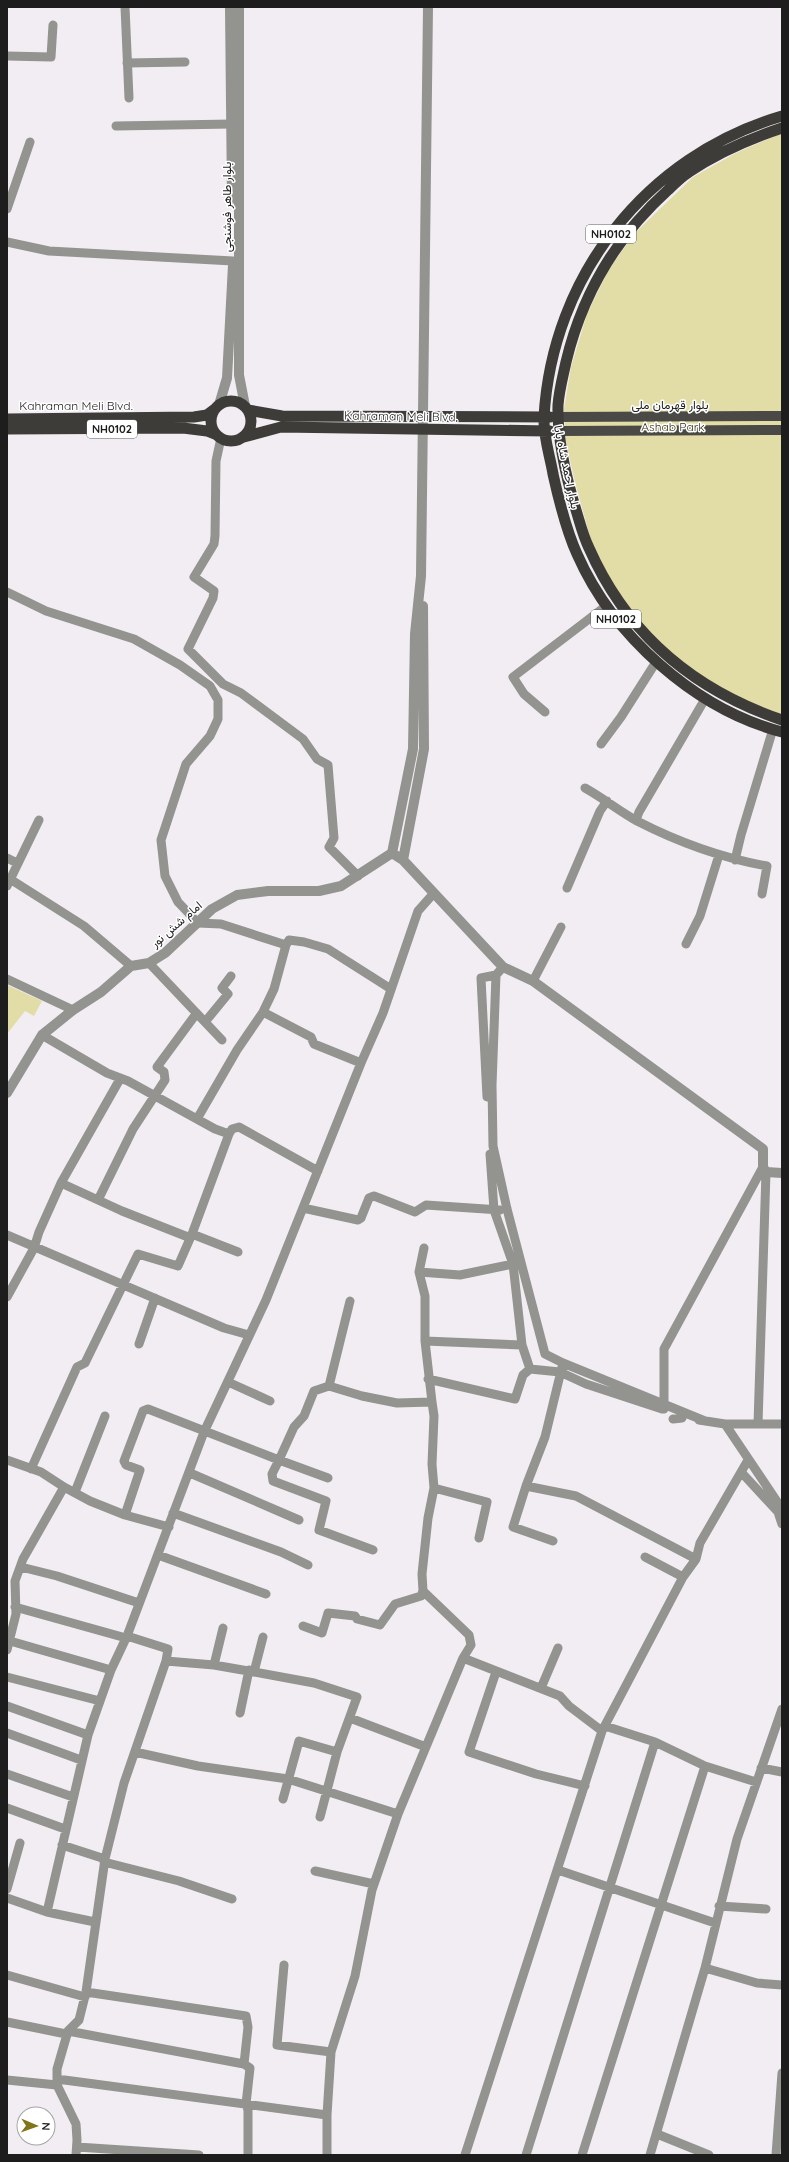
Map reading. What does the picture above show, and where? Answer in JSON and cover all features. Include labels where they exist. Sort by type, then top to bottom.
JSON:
[{"type":"highway","name":"بلوار احمد شاه بابا","points":[[778,730],[706,699],[656,662],[629,636],[606,606],[576,554],[557,493],[544,430],[544,417],[550,368],[563,320],[582,280],[600,248],[623,218],[646,193],[678,167],[714,145],[782,116]]},
{"type":"highway","name":"بلوار احمد شاه بابا","points":[[782,128],[733,147],[687,173],[654,202],[626,234],[602,269],[582,313],[570,348],[561,384],[558,431],[570,491],[588,548],[612,591],[639,628],[665,655],[688,673],[737,703],[782,720]]},
{"type":"highway","name":"NH0102","points":[[217,407],[229,401],[235,401],[246,408]]},
{"type":"highway","name":"Kahraman Meli Blvd.","points":[[7,419],[194,417],[207,415],[217,407]]},
{"type":"highway","points":[[217,407],[212,422],[219,436]]},
{"type":"highway","name":"Kahraman Meli Blvd.","points":[[246,408],[282,416],[559,417]]},
{"type":"highway","points":[[244,436],[250,427],[250,415],[246,408]]},
{"type":"highway","name":"Kahraman Meli Blvd.","points":[[244,436],[266,429],[281,427],[558,431]]},
{"type":"highway","name":"Kahraman Meli Blvd.","points":[[7,429],[183,428],[207,431],[219,436]]},
{"type":"highway","name":"NH0102","points":[[219,436],[232,441],[244,436]]},
{"type":"main road","name":"بلوار قهرمان ملی","points":[[559,417],[782,416]]},
{"type":"main road","points":[[558,431],[782,430]]},
{"type":"street","points":[[125,7],[129,98]]},
{"type":"street","name":"بلوار طاهر فوشنجی","points":[[217,407],[227,378],[233,261],[230,7]]},
{"type":"street","name":"بلوار طاهر فوشنجی","points":[[239,7],[240,375],[246,408]]},
{"type":"street","points":[[403,860],[424,749],[424,632],[421,576],[428,7]]},
{"type":"street","points":[[7,56],[51,57],[53,25]]},
{"type":"street","points":[[127,63],[185,62]]},
{"type":"street","points":[[116,126],[232,124]]},
{"type":"street","points":[[7,209],[30,142]]},
{"type":"street","points":[[7,242],[49,251],[233,261]]},
{"type":"street","points":[[180,665],[213,598],[214,591],[194,577],[214,544],[216,536],[216,461],[219,436]]},
{"type":"street","points":[[421,576],[415,634],[413,749],[392,853],[403,860],[503,966],[533,981],[764,1149],[758,1424]]},
{"type":"street","points":[[7,592],[46,611],[134,639],[180,665],[210,686],[218,700],[218,719],[210,736],[186,764],[161,840],[165,876],[178,902],[198,923],[221,924],[286,945]]},
{"type":"street","points":[[545,712],[524,694],[513,677],[606,606]]},
{"type":"street","points":[[188,649],[223,684],[242,693],[303,739],[317,759],[328,765],[334,838],[329,847],[358,876]]},
{"type":"street","points":[[601,744],[621,717],[656,662]]},
{"type":"street","points":[[636,820],[639,812],[706,699]]},
{"type":"street","points":[[735,860],[741,835],[778,730]]},
{"type":"street","points":[[585,788],[608,801],[636,820],[719,855],[735,860],[767,866],[762,894]]},
{"type":"street","points":[[567,888],[600,811],[608,801]]},
{"type":"street","points":[[39,820],[17,862],[9,883],[84,926],[131,966]]},
{"type":"street","name":"امام شش نور","points":[[7,1093],[42,1035],[73,1010],[101,992],[131,966],[149,962],[165,953],[212,909],[237,895],[268,891],[318,891],[341,886],[392,853]]},
{"type":"street","points":[[686,944],[700,916],[719,855]]},
{"type":"street","points":[[7,858],[17,862]]},
{"type":"street","points":[[47,1912],[81,1760],[88,1735],[111,1670],[127,1637],[173,1513],[190,1474],[204,1432],[266,1300],[392,989],[418,911],[434,893]]},
{"type":"street","points":[[533,981],[561,927]]},
{"type":"street","points":[[197,1119],[237,1050],[264,1012],[274,989],[286,945],[289,940],[304,942],[328,949],[392,989]]},
{"type":"street","points":[[149,962],[196,1014],[222,1040]]},
{"type":"street","points":[[503,966],[496,975],[492,1085],[493,1146],[507,1209],[545,1354],[562,1368],[586,1384],[705,1421]]},
{"type":"street","points":[[496,975],[481,978],[494,1210],[513,1264],[522,1345],[530,1369]]},
{"type":"street","points":[[205,1022],[228,994],[222,988],[231,976]]},
{"type":"street","points":[[7,980],[73,1010]]},
{"type":"street","points":[[264,1012],[311,1037],[314,1044],[361,1063]]},
{"type":"street","points":[[98,1200],[133,1129],[164,1080],[164,1072],[157,1067],[196,1014]]},
{"type":"street","points":[[42,1035],[106,1073],[128,1081],[197,1119],[229,1134]]},
{"type":"street","points":[[7,1297],[34,1248],[39,1232],[61,1183],[120,1079]]},
{"type":"street","points":[[31,1469],[77,1366],[85,1363],[124,1286],[138,1254],[178,1266],[192,1234],[232,1129],[239,1127],[318,1171]]},
{"type":"street","points":[[764,1170],[782,1173]]},
{"type":"street","points":[[664,1407],[664,1349],[764,1170]]},
{"type":"street","points":[[61,1183],[188,1237],[192,1234],[238,1252]]},
{"type":"street","points":[[303,1208],[358,1220],[361,1218],[369,1198],[374,1196],[415,1212],[426,1205],[494,1210],[507,1209]]},
{"type":"street","points":[[7,1235],[34,1248],[224,1328],[249,1336]]},
{"type":"street","points":[[303,1626],[322,1633],[328,1613],[355,1616],[356,1620],[380,1625],[395,1604],[421,1596],[423,1591],[422,1574],[428,1518],[434,1488],[432,1464],[434,1416],[428,1379],[425,1341],[426,1296],[419,1272],[424,1248]]},
{"type":"street","points":[[419,1272],[460,1275],[513,1264]]},
{"type":"street","points":[[139,1344],[155,1298]]},
{"type":"street","points":[[329,1386],[350,1301]]},
{"type":"street","points":[[425,1341],[522,1345]]},
{"type":"street","points":[[428,1379],[515,1399],[523,1375],[530,1369],[562,1368]]},
{"type":"street","points":[[553,1541],[513,1527],[526,1486],[545,1437],[562,1368]]},
{"type":"street","points":[[228,1382],[270,1401]]},
{"type":"street","points":[[373,1550],[319,1530],[326,1501],[273,1481],[272,1474],[294,1427],[304,1416],[314,1390],[329,1386],[362,1396],[397,1403],[432,1402]]},
{"type":"street","points":[[664,1407],[682,1418]]},
{"type":"street","points":[[125,1515],[140,1470],[126,1465],[124,1461],[143,1411],[148,1409],[204,1432],[328,1478]]},
{"type":"street","points":[[75,1492],[105,1416]]},
{"type":"street","points":[[672,1419],[682,1418],[725,1424],[782,1424]]},
{"type":"street","points":[[725,1424],[782,1509]]},
{"type":"street","points":[[7,1460],[41,1472],[90,1501],[125,1515],[169,1527]]},
{"type":"street","points":[[465,2155],[603,1729],[683,1577],[696,1559],[700,1543],[742,1473],[748,1460]]},
{"type":"street","points":[[742,1473],[778,1512],[782,1524]]},
{"type":"street","points":[[190,1474],[299,1520]]},
{"type":"street","points":[[7,1650],[10,1641],[9,1630],[16,1614],[11,1579],[21,1567],[23,1559],[64,1486]]},
{"type":"street","points":[[526,1486],[576,1496],[696,1559]]},
{"type":"street","points":[[434,1488],[487,1502],[479,1538]]},
{"type":"street","points":[[173,1513],[281,1552],[308,1565]]},
{"type":"street","points":[[158,1555],[266,1594]]},
{"type":"street","points":[[645,1557],[683,1577]]},
{"type":"street","points":[[21,1567],[57,1576],[139,1603]]},
{"type":"street","points":[[326,2155],[326,2115],[331,2052],[355,1976],[374,1884],[398,1814],[463,1658],[471,1645],[469,1635],[423,1591]]},
{"type":"street","points":[[7,2022],[66,2034],[79,2020],[85,1994],[104,1861],[124,1783],[166,1661],[168,1649],[15,1607]]},
{"type":"street","points":[[214,1665],[223,1628]]},
{"type":"street","points":[[240,1713],[251,1671],[263,1637]]},
{"type":"street","points":[[10,1641],[111,1670]]},
{"type":"street","points":[[541,1688],[558,1648]]},
{"type":"street","points":[[463,1658],[560,1696],[569,1706],[603,1729],[655,1742],[705,1766],[756,1782]]},
{"type":"street","points":[[166,1661],[214,1665],[251,1671],[314,1683],[357,1697],[337,1752],[320,1817]]},
{"type":"street","points":[[496,1672],[469,1752],[536,1774],[585,1786]]},
{"type":"street","points":[[7,1677],[100,1700]]},
{"type":"street","points":[[7,1706],[88,1735]]},
{"type":"street","points":[[650,2155],[705,1968],[719,1906],[737,1839],[782,1709]]},
{"type":"street","points":[[350,1718],[426,1747]]},
{"type":"street","points":[[7,1732],[81,1760]]},
{"type":"street","points":[[283,1799],[299,1741],[337,1752]]},
{"type":"street","points":[[526,2155],[611,1887],[655,1742]]},
{"type":"street","points":[[135,1752],[198,1766],[288,1779],[398,1814]]},
{"type":"street","points":[[582,2155],[705,1766]]},
{"type":"street","points":[[761,1768],[782,1772]]},
{"type":"street","points":[[7,1774],[73,1797]]},
{"type":"street","points":[[7,1808],[65,1829]]},
{"type":"street","points":[[7,1889],[20,1843]]},
{"type":"street","points":[[62,1845],[104,1861],[179,1881],[232,1899]]},
{"type":"street","points":[[558,1870],[715,1923]]},
{"type":"street","points":[[315,1871],[374,1884]]},
{"type":"street","points":[[7,1898],[47,1912],[95,1922]]},
{"type":"street","points":[[719,1906],[766,1909]]},
{"type":"street","points":[[284,1965],[277,2045],[331,2052]]},
{"type":"street","points":[[705,1968],[757,1984],[782,1985]]},
{"type":"street","points":[[7,1974],[85,1994],[246,2016],[248,2027],[244,2064]]},
{"type":"street","points":[[68,2031],[244,2064],[250,2068],[246,2104],[248,2110],[248,2155]]},
{"type":"street","points":[[68,2031],[57,2069],[57,2082],[76,2124],[76,2151],[199,2155]]},
{"type":"street","points":[[776,2155],[782,2074]]},
{"type":"street","points":[[7,2080],[57,2082],[326,2115]]},
{"type":"street","points":[[657,2134],[709,2155]]},
{"type":"green space","name":"Ashab Park","points":[[782,133],[782,718],[715,687],[659,645],[613,588],[593,548],[566,442],[564,409],[571,367],[587,314],[608,271],[634,234],[693,177],[736,153]]},
{"type":"green space","points":[[7,985],[42,1001],[34,1016],[25,1011],[7,1034]]}]
